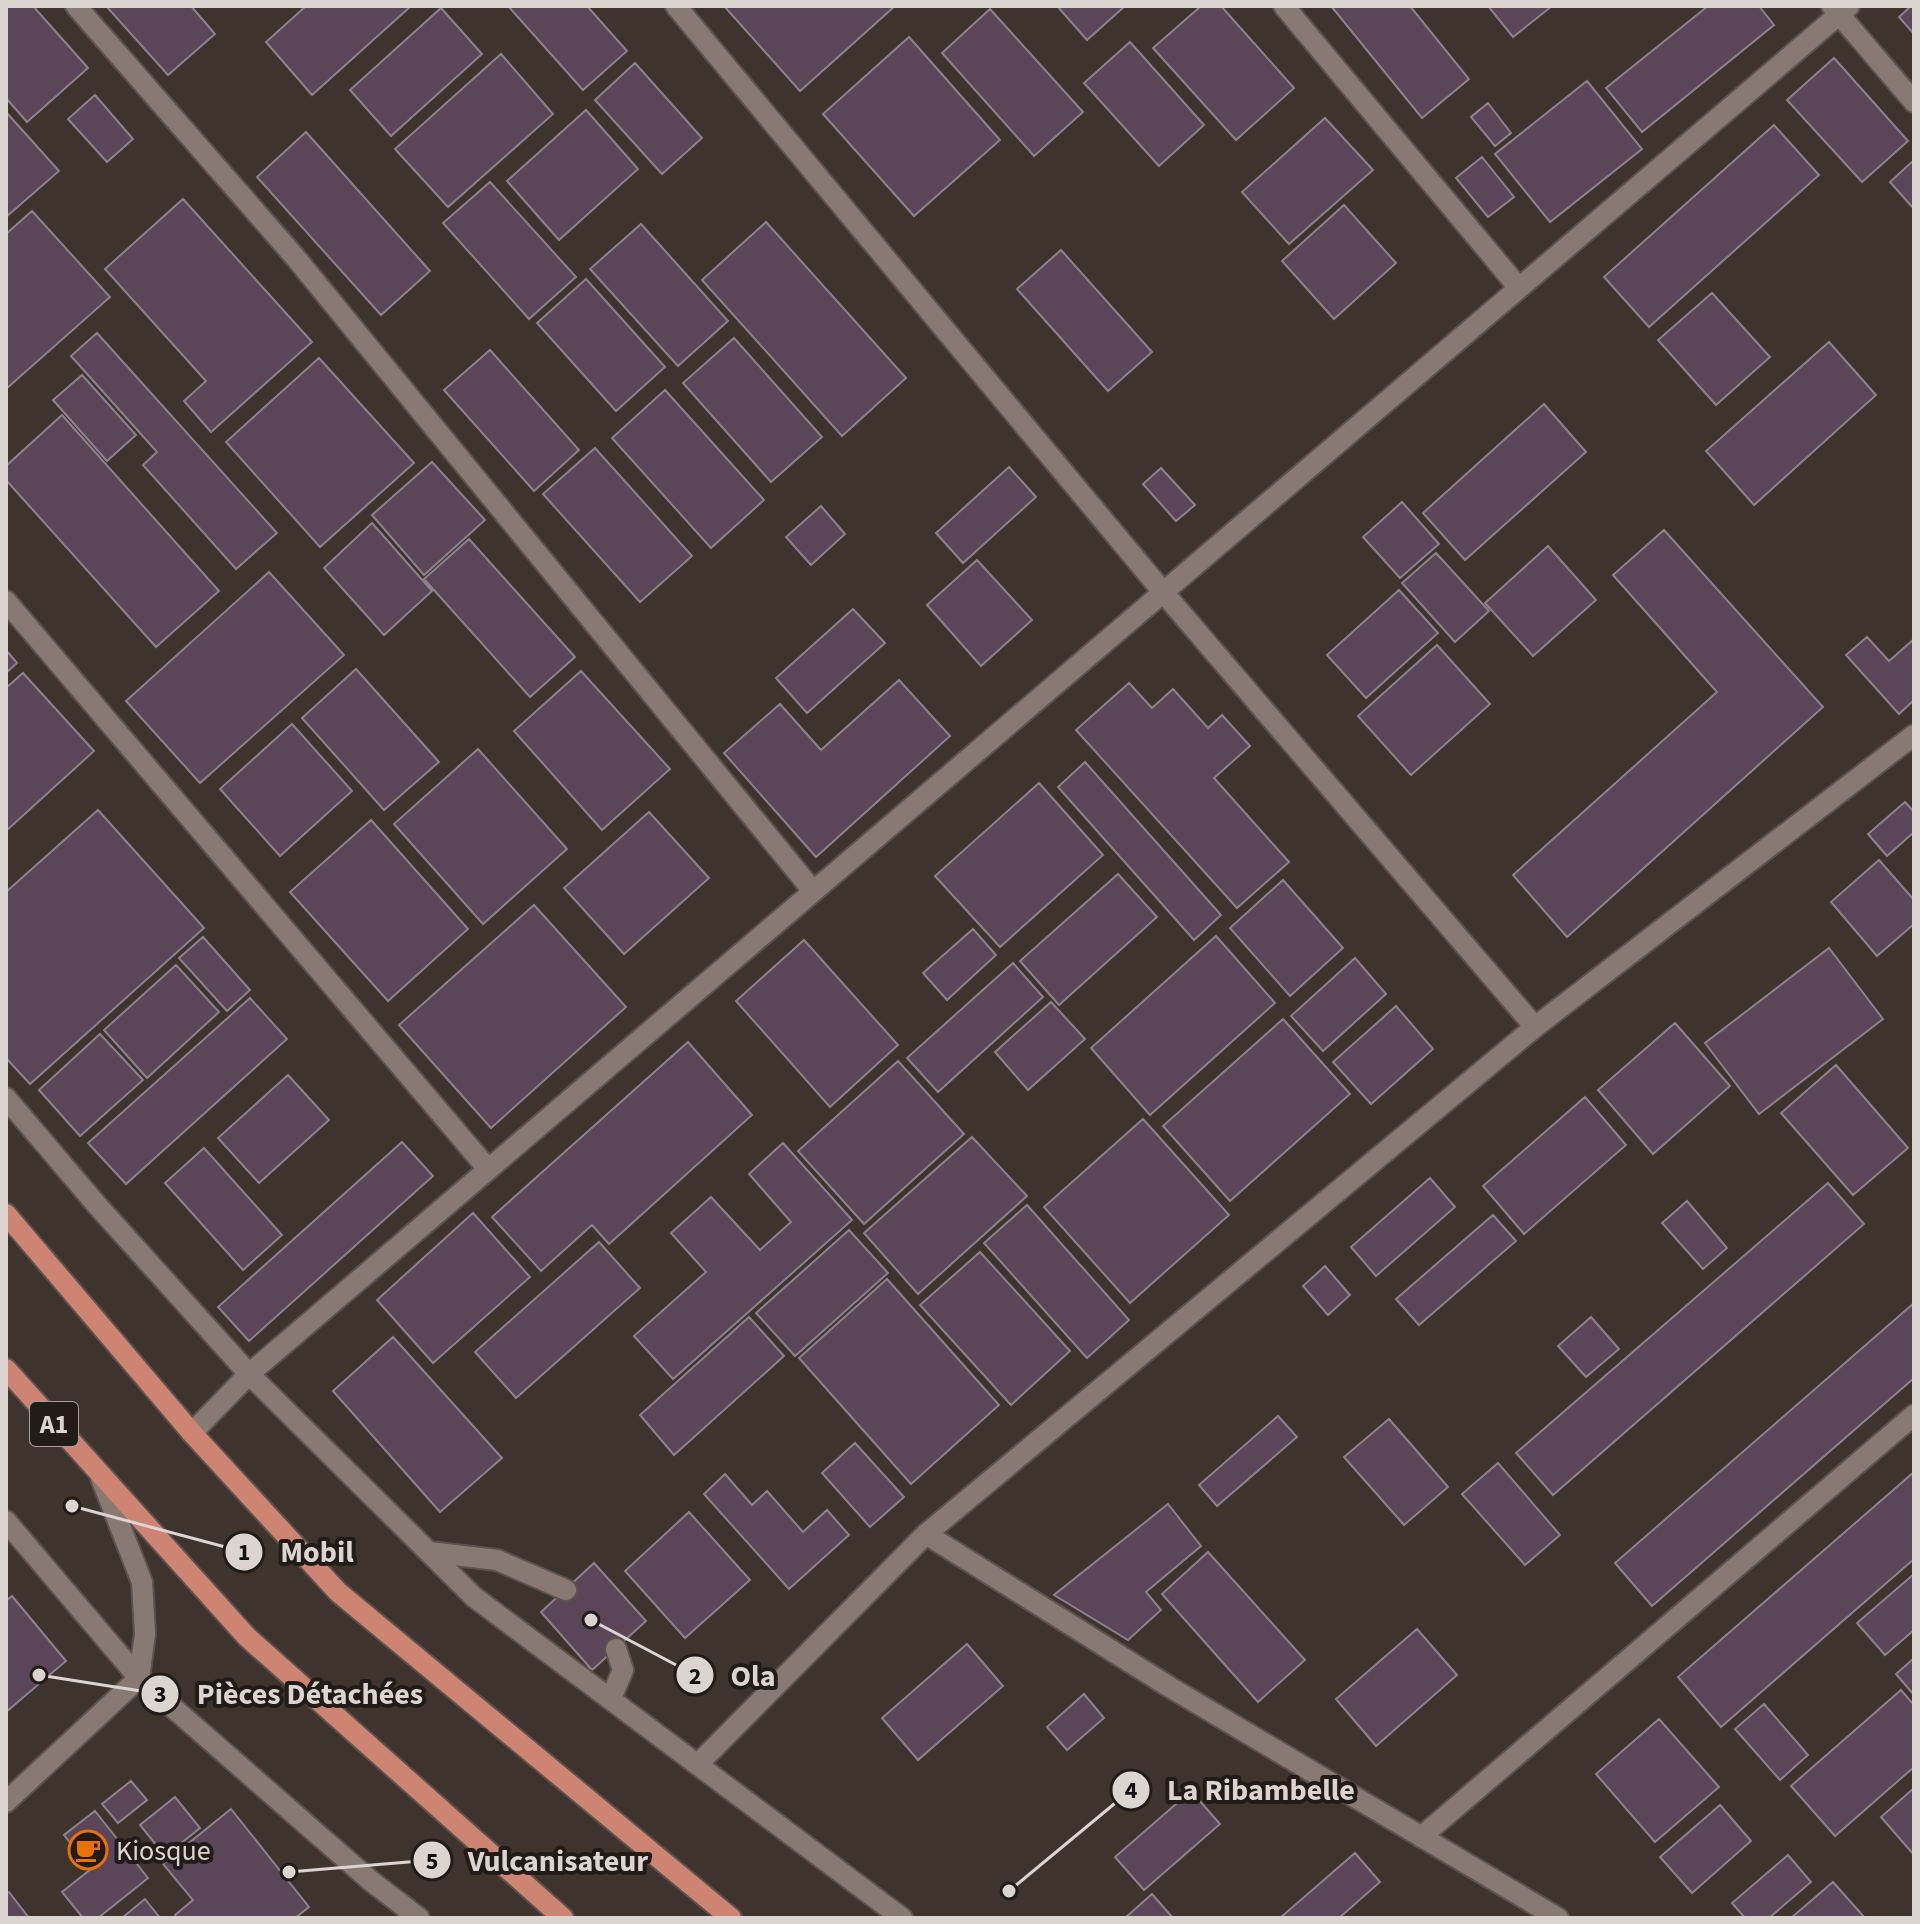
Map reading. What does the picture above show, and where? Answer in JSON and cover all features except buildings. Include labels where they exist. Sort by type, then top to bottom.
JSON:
[{"type":"main road","points":[[6,1214],[192,1433],[338,1592],[731,1918]]},
{"type":"main road","name":"A1","points":[[6,1369],[247,1637],[563,1918]]},
{"type":"street","points":[[76,6],[295,257],[813,891]]},
{"type":"street","points":[[676,6],[1163,592],[1535,1027]]},
{"type":"street","points":[[1284,6],[1519,288]]},
{"type":"street","points":[[192,1433],[249,1374],[1519,288],[1840,9],[1914,102]]},
{"type":"street","points":[[6,601],[488,1169]]},
{"type":"street","points":[[698,1764],[926,1534],[1535,1027],[1914,735]]},
{"type":"street","points":[[6,1098],[96,1204],[249,1374],[474,1597],[902,1918]]},
{"type":"street","points":[[1421,1837],[1914,1415]]},
{"type":"street","points":[[6,1802],[139,1678],[145,1634],[142,1582],[101,1478]]},
{"type":"street","points":[[6,1521],[139,1678],[371,1881],[419,1918]]},
{"type":"street","points":[[926,1534],[1168,1686],[1558,1918]]},
{"type":"street","points":[[429,1552],[497,1560],[566,1590]]},
{"type":"street","points":[[611,1698],[623,1670],[616,1649]]},
{"type":"place","name":"Mobil","points":[[72,1506]]},
{"type":"place","name":"Ola","points":[[591,1620]]},
{"type":"place","name":"Pièces Détachées","points":[[39,1675]]},
{"type":"place","name":"Kiosque","points":[[88,1850]]},
{"type":"place","name":"Vulcanisateur","points":[[289,1872]]},
{"type":"place","name":"La Ribambelle","points":[[1009,1891]]}]
